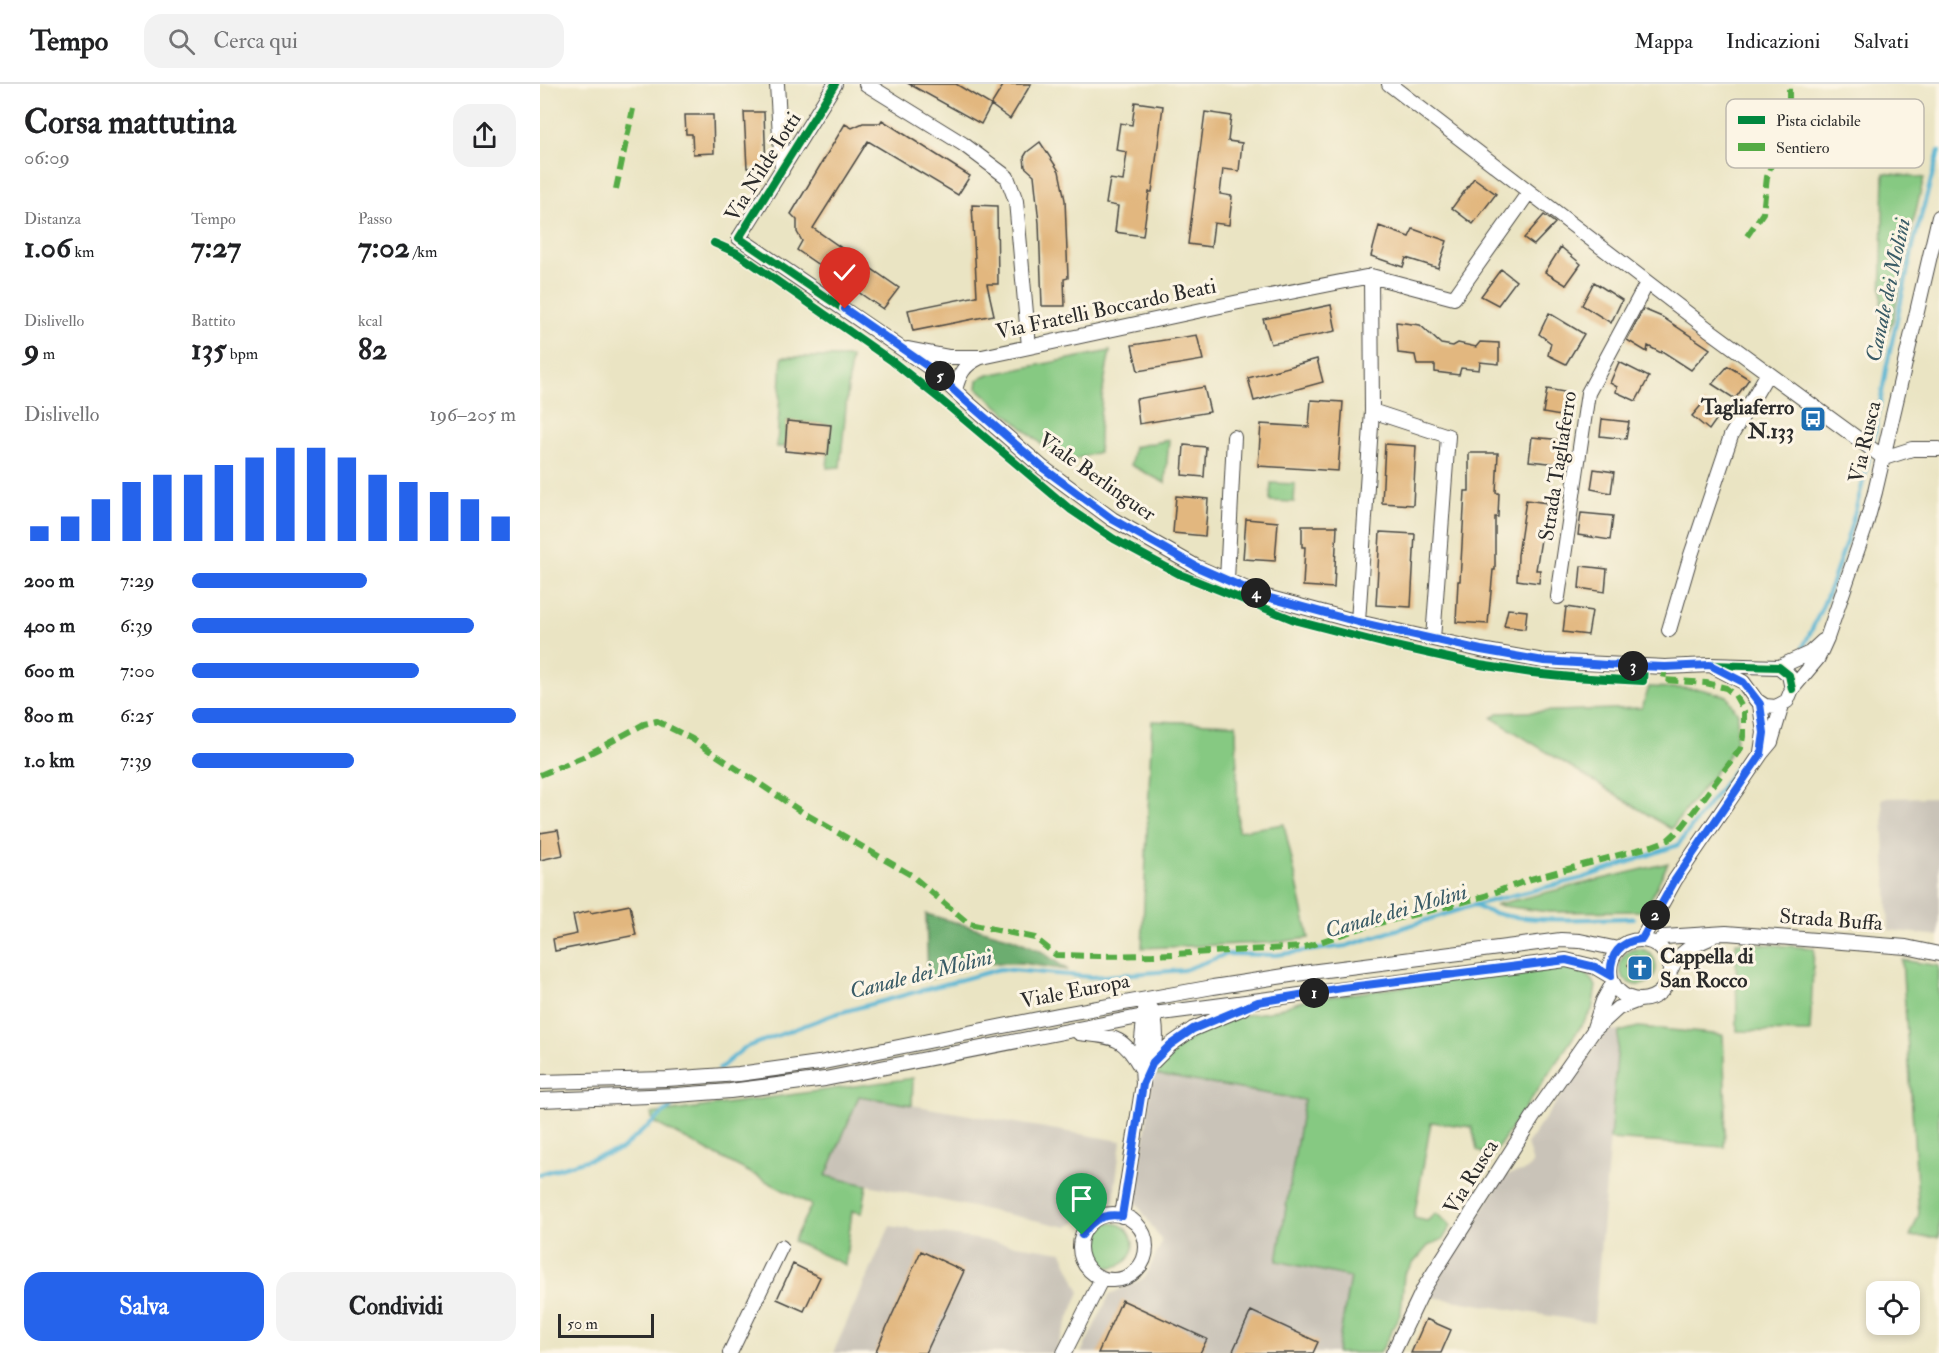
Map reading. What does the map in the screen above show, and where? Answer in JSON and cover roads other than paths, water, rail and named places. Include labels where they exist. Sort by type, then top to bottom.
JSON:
[{"type":"street","points":[[777,84],[782,171]]},
{"type":"street","name":"Via Nilde Iotti","points":[[835,84],[740,238],[897,345]]},
{"type":"street","points":[[866,84],[963,144],[1007,177],[1016,201],[1029,347]]},
{"type":"street","points":[[1389,84],[1647,283],[1884,458],[1912,449],[1939,449]]},
{"type":"street","points":[[1358,622],[1372,411],[1371,276],[1454,298],[1529,192]]},
{"type":"street","name":"Via Rusca","points":[[1792,688],[1818,658],[1865,528],[1884,458],[1939,217]]},
{"type":"street","name":"Via Fratelli Boccardo Beati","points":[[936,373],[953,374],[964,369],[968,363],[982,357],[1371,276]]},
{"type":"street","name":"Strada Tagliaferro","points":[[1558,597],[1588,393],[1647,283]]},
{"type":"street","points":[[897,345],[936,373],[940,363],[949,357]]},
{"type":"street","name":"Via Fratelli Boccardo Beati","points":[[897,345],[949,357],[982,357]]},
{"type":"street","points":[[956,390],[959,375],[964,369]]},
{"type":"street","name":"Viale Berlinguer","points":[[936,373],[1043,468],[1112,519],[1197,567],[1263,596],[1358,622],[1481,650],[1544,661],[1665,667],[1710,665],[1775,667]]},
{"type":"street","points":[[1668,630],[1731,436],[1768,373]]},
{"type":"street","points":[[1372,411],[1448,436],[1432,639]]},
{"type":"street","points":[[1227,580],[1234,437]]},
{"type":"street","points":[[1761,754],[1764,733],[1752,682],[1754,677],[1764,668],[1775,667],[1810,653],[1827,638]]},
{"type":"street","points":[[1710,665],[1743,682],[1756,698],[1770,707],[1782,705]]},
{"type":"street","points":[[1642,939],[1675,880],[1771,742],[1782,705],[1792,688],[1789,675],[1775,667]]},
{"type":"street","name":"Strada Buffa","points":[[1671,969],[1676,958],[1694,945],[1719,934]]},
{"type":"street","name":"Strada Buffa","points":[[1657,944],[1665,937],[1719,934],[1906,947],[1939,954]]},
{"type":"street","points":[[1642,939],[1657,944],[1669,959],[1671,969],[1665,987],[1649,999],[1639,1000],[1624,995],[1612,980],[1610,966],[1612,957],[1618,949],[1633,940],[1642,939]]},
{"type":"street","name":"Viale Europa","points":[[540,1082],[668,1079],[739,1074],[808,1065],[1147,999],[1310,972],[1561,940],[1581,941],[1618,949]]},
{"type":"street","name":"Viale Europa","points":[[540,1100],[688,1094],[825,1079],[1149,1015],[1566,960],[1595,967],[1612,980]]},
{"type":"street","name":"Via Rusca","points":[[1594,1030],[1612,980]]},
{"type":"street","points":[[1122,1216],[1147,1065],[1149,1015],[1147,999]]},
{"type":"street","name":"Via Rusca","points":[[1393,1353],[1424,1288],[1533,1117],[1594,1030],[1617,1008],[1639,1000]]},
{"type":"street","points":[[1147,1065],[1193,1029],[1258,1002]]},
{"type":"street","points":[[1065,1032],[1113,1037],[1128,1047],[1147,1065]]},
{"type":"street","points":[[1113,1214],[1122,1216],[1131,1220],[1143,1235],[1146,1245],[1145,1254],[1141,1264],[1133,1273],[1113,1280],[1102,1278],[1092,1273],[1080,1255],[1082,1235],[1087,1226],[1103,1216],[1113,1214]]},
{"type":"street","points":[[730,1353],[781,1247]]},
{"type":"street","points":[[1065,1353],[1102,1278]]},
{"type":"waterway","name":"Canale dei Molini","points":[[1874,438],[1886,369],[1914,242],[1939,151]]},
{"type":"waterway","name":"Canale dei Molini","points":[[1803,647],[1834,578],[1869,458]]},
{"type":"waterway","name":"Canale dei Molini","points":[[719,1069],[744,1048],[835,1014],[1000,969],[1092,977],[1184,970],[1227,954],[1275,955],[1346,946],[1474,905],[1583,878],[1678,845],[1750,749],[1755,739]]},
{"type":"waterway","points":[[1475,906],[1491,912],[1531,919],[1634,918]]},
{"type":"waterway","name":"Canale dei Molini","points":[[540,1174],[620,1150],[678,1101]]},
{"type":"place","name":"Tagliaferro N.133","points":[[1813,419]]},
{"type":"place","name":"Cappella di San Rocco","points":[[1640,968]]}]
